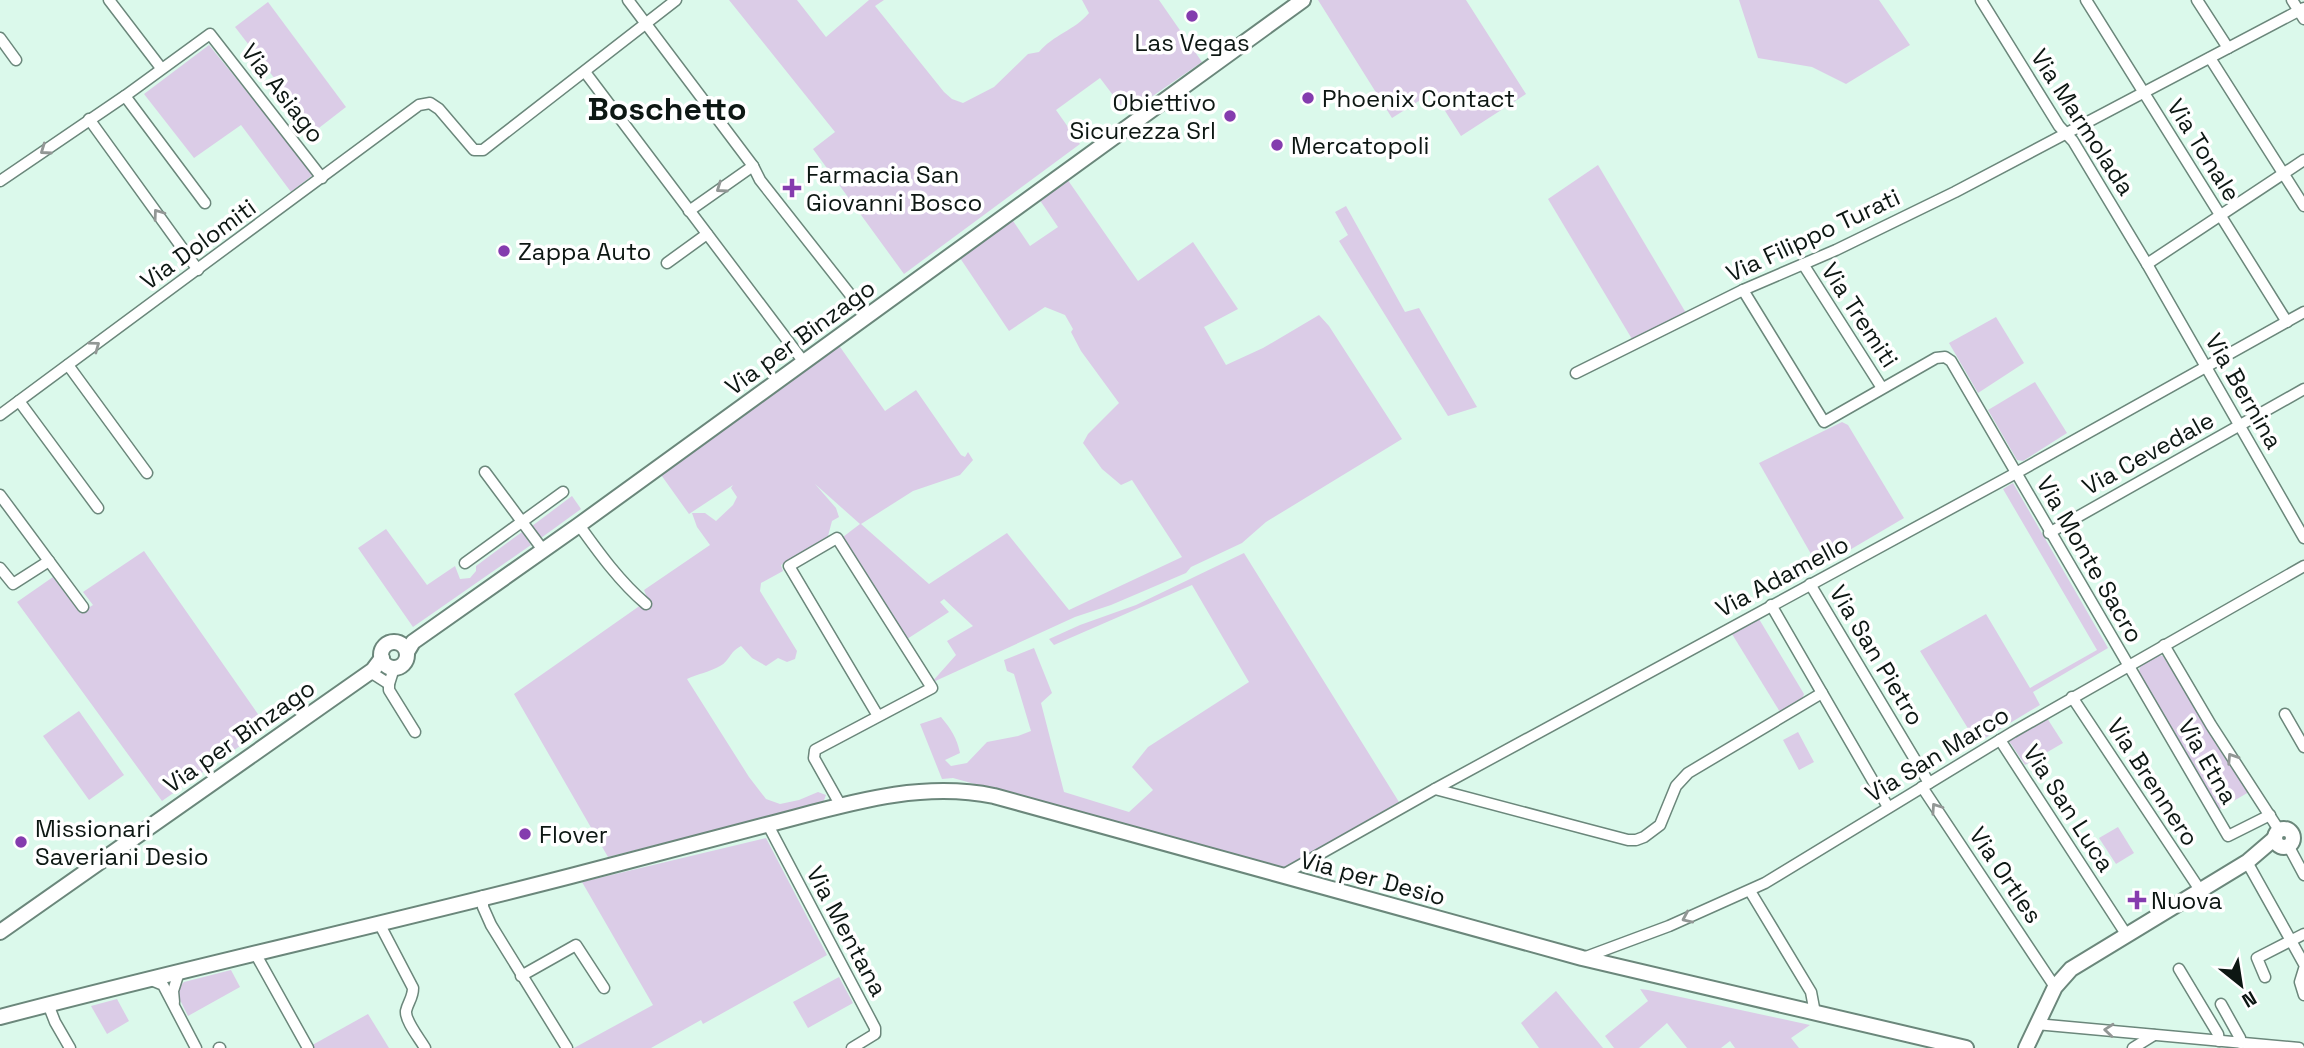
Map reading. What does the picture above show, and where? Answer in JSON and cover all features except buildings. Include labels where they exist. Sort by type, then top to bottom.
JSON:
[{"type":"street","points":[[0,181],[125,96],[161,68],[109,0]]},
{"type":"street","points":[[628,0],[753,166],[760,180],[866,316]]},
{"type":"street","points":[[676,0],[585,72],[803,362]]},
{"type":"street","name":"Via per Binzago","points":[[389,684],[381,667],[382,651],[386,645],[392,642],[406,645],[579,525],[1303,0]]},
{"type":"street","name":"Via Tonale","points":[[2085,0],[2287,322]]},
{"type":"street","points":[[2197,0],[2228,48]]},
{"type":"street","points":[[2292,0],[2302,13]]},
{"type":"street","name":"Via Marmolada","points":[[1985,1],[2147,264]]},
{"type":"street","name":"Via Filippo Turati","points":[[1576,373],[1743,290],[1955,192],[2228,48],[2302,13]]},
{"type":"street","name":"Via Asiago","points":[[161,68],[210,34],[322,178]]},
{"type":"street","points":[[0,38],[16,60]]},
{"type":"street","points":[[2210,58],[2304,206]]},
{"type":"street","name":"Via Dolomiti","points":[[0,415],[419,105],[430,103],[439,109],[474,150],[483,150],[585,72]]},
{"type":"street","points":[[125,96],[205,203]]},
{"type":"street","points":[[89,119],[198,270]]},
{"type":"street","points":[[2147,264],[2304,160]]},
{"type":"street","points":[[689,211],[753,166]]},
{"type":"street","points":[[667,263],[707,234]]},
{"type":"street","name":"Via Tremiti","points":[[1803,264],[1882,388]]},
{"type":"street","name":"Via Bernina","points":[[2147,264],[2304,538]]},
{"type":"street","points":[[1743,290],[1824,422],[1882,388]]},
{"type":"street","name":"Via Adamello","points":[[1281,876],[2304,312]]},
{"type":"street","name":"Via Monte Sacro","points":[[1882,388],[1936,358],[1945,357],[1951,361],[2128,665]]},
{"type":"street","points":[[68,365],[147,473]]},
{"type":"street","name":"Via Cevedale","points":[[2049,533],[2304,389]]},
{"type":"street","points":[[19,401],[98,508]]},
{"type":"street","points":[[485,472],[543,550]]},
{"type":"street","points":[[465,563],[564,492]]},
{"type":"street","points":[[0,495],[83,607]]},
{"type":"street","points":[[579,525],[602,556],[646,604]]},
{"type":"street","points":[[841,806],[813,754],[815,750],[932,688],[837,538],[789,566],[878,716]]},
{"type":"street","points":[[0,568],[13,584],[49,561]]},
{"type":"street","name":"Via San Marco","points":[[1582,958],[1669,926],[1749,891],[2072,697],[2304,566]]},
{"type":"street","name":"Via San Pietro","points":[[1811,584],[1925,785]]},
{"type":"street","points":[[1771,605],[1888,807]]},
{"type":"street","name":"Via per Binzago","points":[[0,932],[381,667],[404,663],[406,645]]},
{"type":"street","points":[[2164,645],[2211,725],[2270,815],[2289,835],[2304,875]]},
{"type":"street","name":"Via Etna","points":[[2128,665],[2228,836],[2270,815]]},
{"type":"street","points":[[381,667],[375,675],[389,684],[389,690],[415,732]]},
{"type":"street","points":[[1435,789],[1586,830],[1636,840],[1660,825],[1676,786],[1688,773],[1822,694]]},
{"type":"street","name":"Via Brennero","points":[[2072,697],[2200,890]]},
{"type":"street","points":[[2285,714],[2304,747]]},
{"type":"street","name":"Via San Luca","points":[[2000,740],[2126,934]]},
{"type":"street","name":"Via Ortles","points":[[1925,785],[2055,987]]},
{"type":"street","name":"Via per Desio","points":[[0,1017],[483,897],[523,879],[610,859],[641,857],[841,806],[912,791],[964,790],[1582,958],[1966,1048]]},
{"type":"street","name":"Via Mentana","points":[[768,825],[875,1028],[875,1034],[852,1048]]},
{"type":"street","points":[[2026,1048],[2055,987],[2071,968],[2289,835]]},
{"type":"street","points":[[2252,859],[2304,967],[2301,982],[2304,995]]},
{"type":"street","points":[[1749,891],[1811,992],[1815,1013]]},
{"type":"street","points":[[483,897],[483,907],[491,925],[567,1048]]},
{"type":"street","points":[[379,923],[413,988],[413,997],[406,1010],[407,1017],[425,1048]]},
{"type":"street","points":[[2264,977],[2257,958],[2304,934]]},
{"type":"street","points":[[521,976],[576,945],[604,988]]},
{"type":"street","points":[[255,953],[308,1048]]},
{"type":"street","points":[[2179,969],[2218,1034],[2219,1041]]},
{"type":"street","points":[[174,1003],[173,991],[179,972]]},
{"type":"street","points":[[151,980],[163,985],[196,1048]]},
{"type":"street","points":[[48,1004],[70,1048]]},
{"type":"street","points":[[2221,1004],[2240,1038],[2235,1045]]},
{"type":"street","points":[[2036,1024],[2154,1034],[2235,1045],[2299,1048]]},
{"type":"street","points":[[2133,1048],[2154,1034]]},
{"type":"shaded area","points":[[729,0],[797,0],[826,37],[869,0],[884,0],[875,6],[944,92],[963,103],[994,87],[1028,54],[1039,52],[1083,19],[1089,13],[1082,0],[1159,0],[1202,62],[1131,111],[1125,111],[1100,78],[1056,110],[1080,144],[904,274],[813,149],[835,132]]},
{"type":"shaded area","points":[[1318,0],[1466,0],[1526,94],[1461,136],[1433,92],[1392,118]]},
{"type":"shaded area","points":[[1739,0],[1879,0],[1910,45],[1846,84],[1812,67],[1758,58]]},
{"type":"shaded area","points":[[268,2],[346,107],[315,131],[235,27]]},
{"type":"shaded area","points":[[209,45],[314,174],[291,192],[241,125],[194,158],[144,94]]},
{"type":"shaded area","points":[[1598,165],[1686,313],[1632,339],[1548,199]]},
{"type":"shaded area","points":[[1065,176],[1138,281],[1193,242],[1238,309],[1204,327],[1226,365],[1263,348],[1319,315],[1329,326],[1402,439],[1266,522],[1242,543],[1191,567],[1186,573],[1111,605],[1075,617],[931,683],[956,655],[947,641],[973,626],[944,599],[940,602],[949,612],[904,641],[839,540],[860,524],[815,484],[836,508],[839,517],[832,521],[828,536],[781,565],[783,571],[761,583],[760,591],[797,651],[795,659],[787,662],[778,658],[766,666],[752,658],[741,646],[720,666],[687,679],[749,777],[766,799],[780,804],[818,792],[826,795],[823,803],[608,857],[514,694],[648,600],[644,590],[710,545],[697,527],[692,513],[705,513],[716,521],[733,505],[737,497],[731,488],[733,485],[689,514],[659,472],[838,344],[885,411],[916,390],[961,455],[965,457],[968,452],[973,460],[960,475],[913,491],[861,524],[929,584],[1007,533],[1069,610],[1182,557],[1132,480],[1121,485],[1102,469],[1083,443],[1088,434],[1119,403],[1081,351],[1065,315],[1045,307],[1009,331],[958,255],[1009,215],[1030,246],[1058,227],[1037,196]]},
{"type":"shaded area","points":[[1346,206],[1405,312],[1419,308],[1477,407],[1448,416],[1339,241],[1348,235],[1335,212]]},
{"type":"shaded area","points":[[1996,317],[2024,363],[1978,393],[1949,343]]},
{"type":"shaded area","points":[[2035,382],[2067,433],[2023,461],[2017,460],[1988,410]]},
{"type":"shaded area","points":[[1842,422],[1848,425],[1904,518],[1819,568],[1759,463]]},
{"type":"shaded area","points":[[2013,483],[2108,648],[2033,692],[2040,705],[1977,743],[1920,651],[1986,614],[2030,688],[2097,650],[2003,489]]},
{"type":"shaded area","points":[[572,496],[581,509],[541,538],[532,526]]},
{"type":"shaded area","points":[[386,529],[427,585],[455,566],[460,579],[470,578],[476,571],[476,566],[522,532],[531,545],[413,627],[358,548]]},
{"type":"shaded area","points":[[144,551],[267,727],[162,801],[17,602],[53,577],[80,613],[93,605],[83,592]]},
{"type":"shaded area","points":[[1244,553],[1399,802],[1283,870],[953,778],[942,779],[920,724],[941,717],[948,726],[960,753],[945,760],[951,766],[967,763],[987,742],[1031,731],[1014,674],[1007,671],[1004,660],[1034,648],[1052,693],[1041,703],[1064,792],[1129,812],[1153,790],[1132,767],[1148,747],[1249,682],[1192,585],[1054,645],[1049,639],[1136,605]]},
{"type":"shaded area","points":[[1759,619],[1804,694],[1802,699],[1780,712],[1732,634]]},
{"type":"shaded area","points":[[2158,655],[2163,656],[2249,792],[2218,810],[2139,673],[2140,666]]},
{"type":"shaded area","points":[[79,711],[124,775],[89,800],[43,736]]},
{"type":"shaded area","points":[[2047,718],[2063,743],[2025,765],[2009,741]]},
{"type":"shaded area","points":[[1798,732],[1814,762],[1799,770],[1783,740]]},
{"type":"shaded area","points":[[2118,827],[2134,853],[2116,864],[2099,838]]},
{"type":"shaded area","points":[[766,838],[827,955],[703,1024],[701,1020],[651,1048],[574,1048],[653,1005],[582,882]]},
{"type":"shaded area","points":[[231,970],[240,987],[188,1016],[178,996],[179,987],[184,982]]},
{"type":"shaded area","points":[[839,977],[853,1003],[808,1028],[793,1002]]},
{"type":"shaded area","points":[[1640,989],[1810,1025],[1791,1038],[1799,1048],[1735,1048],[1730,1041],[1721,1048],[1687,1048],[1667,1023],[1639,1048],[1614,1048],[1605,1036],[1648,1001]]},
{"type":"shaded area","points":[[1556,991],[1603,1048],[1539,1048],[1521,1023]]},
{"type":"shaded area","points":[[117,999],[129,1021],[107,1034],[91,1006]]},
{"type":"shaded area","points":[[368,1014],[389,1048],[307,1048]]},
{"type":"place","name":"Las Vegas","points":[[1192,16]]},
{"type":"place","name":"Phoenix Contact","points":[[1308,98]]},
{"type":"place","name":"Obiettivo Sicurezza Srl","points":[[1230,116]]},
{"type":"place","name":"Mercatopoli","points":[[1277,145]]},
{"type":"place","name":"Farmacia San Giovanni Bosco","points":[[792,188]]},
{"type":"place","name":"Zappa Auto","points":[[504,251]]},
{"type":"place","name":"Flover","points":[[525,834]]},
{"type":"place","name":"Missionari Saveriani Desio","points":[[21,842]]},
{"type":"place","name":"Nuova","points":[[2137,900]]},
{"type":"district","name":"Boschetto","points":[[667,109]]}]
